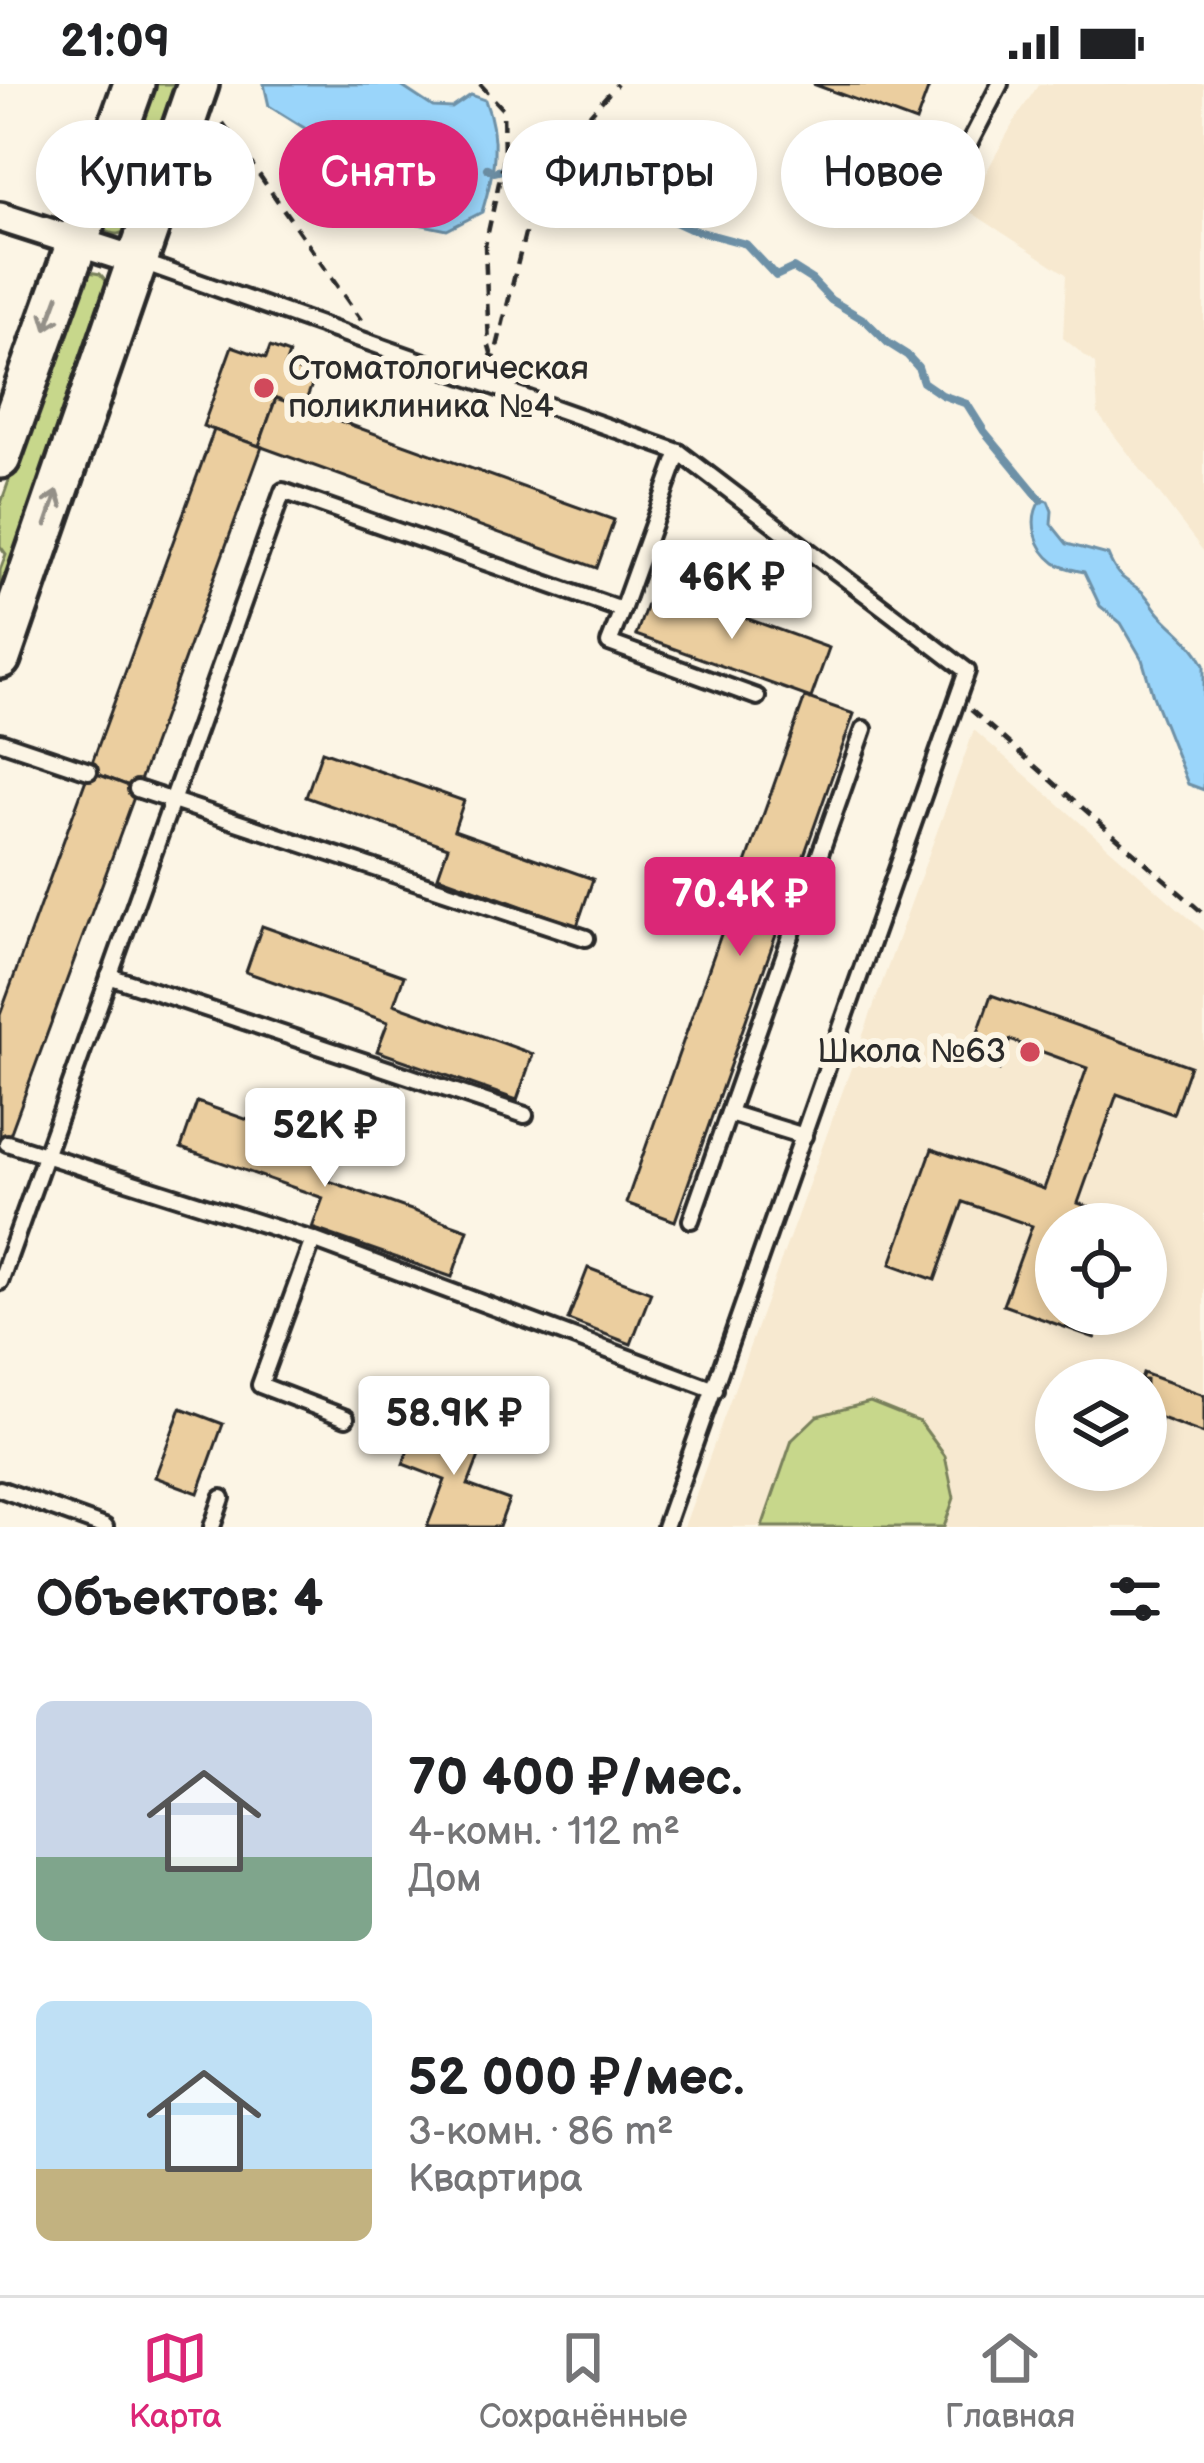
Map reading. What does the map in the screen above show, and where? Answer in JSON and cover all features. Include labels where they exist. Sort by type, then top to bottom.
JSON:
[{"type":"main road","points":[[0,458],[134,84]]},
{"type":"main road","points":[[0,658],[198,84]]},
{"type":"street","points":[[0,217],[137,261]]},
{"type":"lane","points":[[981,120],[1000,84]]},
{"type":"lane","points":[[137,261],[679,452],[967,671],[665,1527]]},
{"type":"lane","points":[[679,452],[609,643],[757,697]]},
{"type":"lane","points":[[0,1282],[283,491],[622,610]]},
{"type":"lane","points":[[691,1220],[865,729]]},
{"type":"lane","points":[[0,741],[89,771]]},
{"type":"lane","points":[[137,789],[586,938]]},
{"type":"lane","points":[[109,976],[525,1115]]},
{"type":"lane","points":[[729,1113],[804,1136]]},
{"type":"lane","points":[[7,1143],[313,1240],[715,1390]]},
{"type":"lane","points":[[313,1240],[260,1385],[346,1418]]},
{"type":"lane","points":[[0,1489],[105,1527]]},
{"type":"lane","points":[[212,1527],[222,1498]]},
{"type":"path","points":[[480,84],[503,109],[504,160],[485,246],[489,346],[494,362]]},
{"type":"path","points":[[487,384],[541,169],[617,84]]},
{"type":"path","points":[[255,169],[378,344]]},
{"type":"path","points":[[958,698],[1204,914]]},
{"type":"shaded area","points":[[1039,84],[1204,84],[1204,552],[1098,414],[1095,364],[1063,338],[1066,274],[985,221],[985,174]]},
{"type":"shaded area","name":"Школа №63","points":[[974,730],[1204,931],[1204,1527],[684,1527]]},
{"type":"green space","points":[[149,84],[182,84],[169,120],[137,120]]},
{"type":"green space","points":[[105,228],[130,228],[122,233]]},
{"type":"green space","points":[[89,272],[100,274],[111,286],[0,607],[0,570],[6,554],[0,546],[0,506],[81,277]]},
{"type":"green space","points":[[870,1402],[920,1422],[945,1456],[954,1498],[944,1527],[762,1527],[792,1440],[817,1416]]},
{"type":"water","points":[[264,84],[398,84],[433,107],[452,108],[471,95],[485,100],[494,156],[482,212],[478,214],[478,120],[292,120],[269,106]]},
{"type":"water","points":[[1041,500],[1048,501],[1051,524],[1067,544],[1108,555],[1117,572],[1143,592],[1199,656],[1204,665],[1204,790],[1188,784],[1142,659],[1121,623],[1100,606],[1084,572],[1058,565],[1043,550],[1034,525]]},
{"type":"building","points":[[813,84],[930,84],[917,120]]},
{"type":"building","name":"Стоматологическая поликлиника №4","points":[[232,346],[266,358],[270,347],[289,354],[285,366],[315,377],[303,408],[276,398],[259,446],[203,426]]},
{"type":"building","points":[[276,398],[614,520],[597,568],[259,446]]},
{"type":"building","points":[[214,430],[262,447],[137,789],[89,771]]},
{"type":"building","points":[[654,585],[829,648],[811,698],[636,635]]},
{"type":"building","points":[[805,697],[854,714],[675,1221],[626,1203]]},
{"type":"building","points":[[322,751],[464,801],[454,830],[593,879],[577,926],[438,876],[448,847],[306,797]]},
{"type":"building","points":[[89,771],[137,789],[7,1143],[0,1140],[0,1015]]},
{"type":"building","points":[[262,926],[404,976],[394,1004],[533,1054],[517,1100],[377,1051],[388,1022],[246,972]]},
{"type":"building","points":[[991,995],[1190,1066],[1173,1114],[1117,1094],[1078,1203],[1035,1203],[1035,1316],[1003,1305],[1032,1226],[963,1202],[935,1280],[891,1264],[932,1149],[1044,1189],[1087,1068],[1010,1040],[999,1070],[969,1059]]},
{"type":"building","points":[[197,1102],[339,1152],[329,1181],[468,1230],[452,1277],[312,1228],[323,1198],[181,1148]]},
{"type":"building","points":[[588,1268],[651,1292],[631,1344],[568,1320]]},
{"type":"building","points":[[1167,1382],[1204,1395],[1204,1434],[1167,1420]]},
{"type":"building","points":[[181,1408],[223,1424],[198,1493],[155,1477]]},
{"type":"building","points":[[419,1419],[484,1443],[468,1485],[509,1500],[499,1527],[427,1527],[445,1480],[403,1464]]},
{"type":"waterway","points":[[487,168],[522,174],[537,182],[581,175],[690,229],[746,244],[776,276],[793,268],[907,355],[923,382],[967,404],[1041,500]]},
{"type":"place","name":"Стоматологическая поликлиника №4","points":[[264,388]]},
{"type":"place","name":"Школа №63","points":[[1030,1052]]}]
